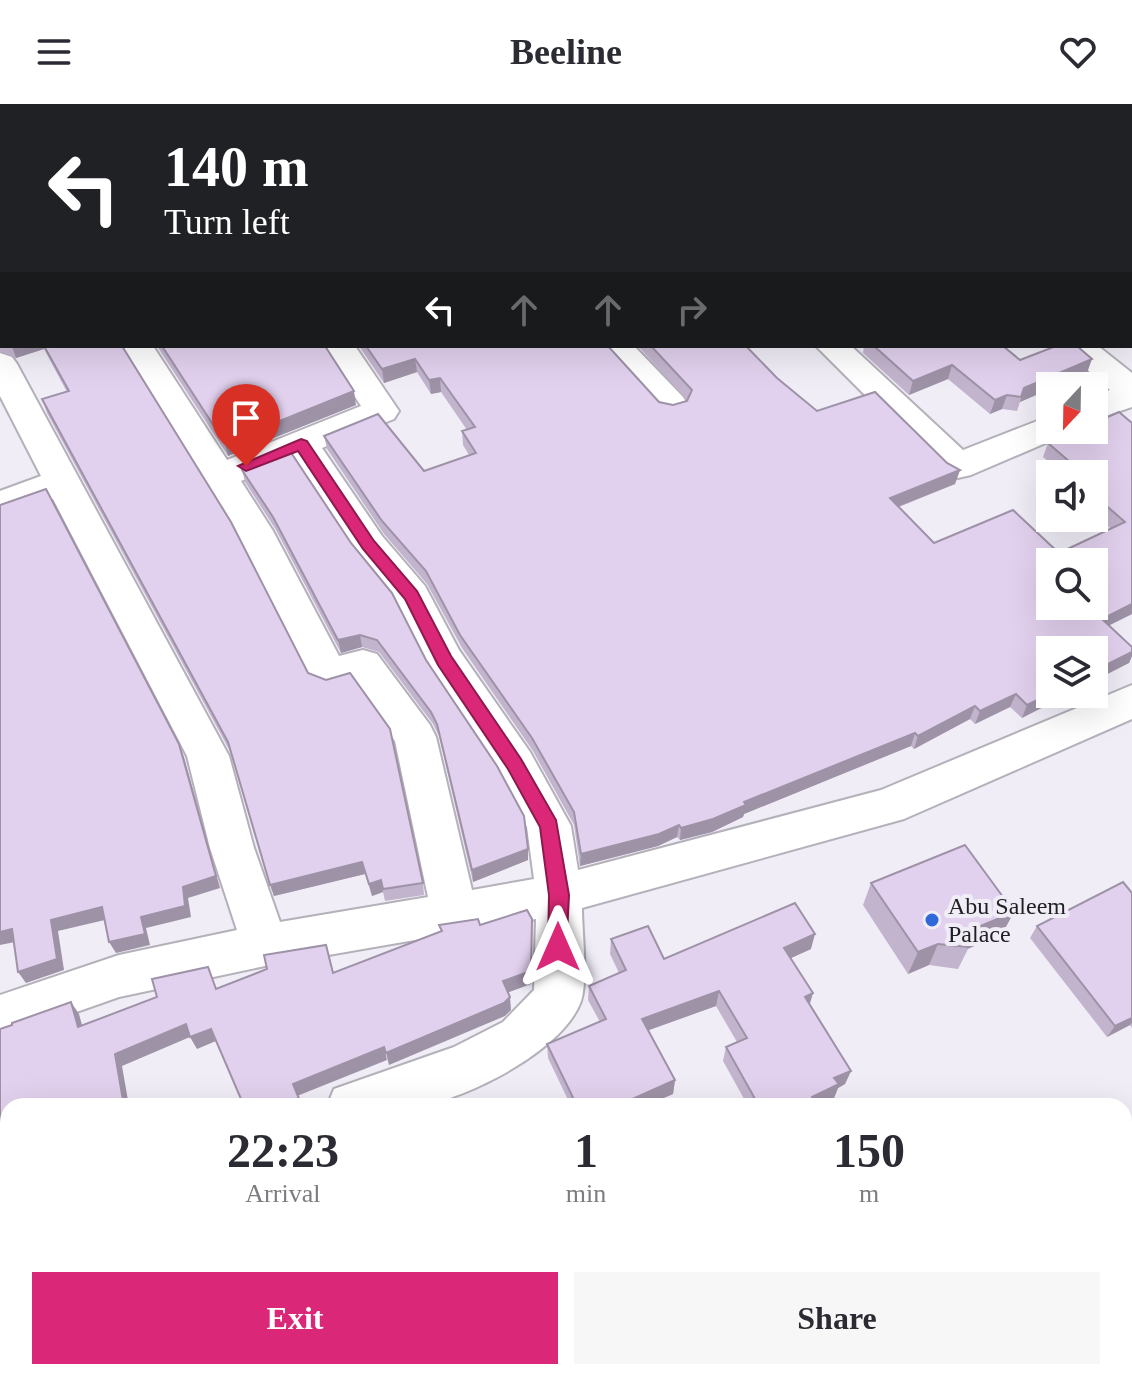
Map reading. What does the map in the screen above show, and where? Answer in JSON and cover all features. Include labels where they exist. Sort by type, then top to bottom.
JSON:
[{"type":"street","points":[[138,348],[254,531],[328,674],[363,665],[415,737],[454,913]]},
{"type":"street","points":[[218,477],[382,411],[339,348]]},
{"type":"street","points":[[617,348],[671,405]]},
{"type":"street","points":[[834,348],[958,466],[1036,434]]},
{"type":"street","points":[[1079,348],[1132,392],[1108,403]]},
{"type":"street","points":[[0,364],[208,756],[232,848],[265,945]]},
{"type":"street","points":[[301,444],[369,545],[411,596],[444,660],[515,764],[549,826],[559,895],[558,998],[520,1038],[467,1066],[375,1098]]},
{"type":"street","points":[[0,505],[61,482]]},
{"type":"street","points":[[0,1017],[119,976],[265,945],[559,895],[889,806],[1132,701]]},
{"type":"building","points":[[45,348],[123,348],[231,522],[308,673],[326,680],[350,673],[390,729],[423,883],[383,889],[381,880],[369,884],[362,862],[270,885],[228,742],[42,399],[69,391]]},
{"type":"building","points":[[163,348],[326,348],[354,391],[225,443]]},
{"type":"building","points":[[367,348],[610,348],[659,402],[673,405],[687,401],[692,390],[653,348],[748,348],[777,378],[817,411],[875,392],[947,463],[960,470],[890,498],[934,543],[1013,510],[1054,548],[1036,548],[1036,620],[1103,620],[1132,647],[1132,652],[1108,664],[1108,636],[1036,636],[1036,701],[1027,705],[1016,694],[980,711],[975,706],[918,736],[915,733],[744,802],[746,805],[713,819],[681,828],[679,825],[659,834],[581,854],[574,812],[532,738],[460,635],[426,571],[382,521],[324,436],[378,414],[424,471],[476,453],[462,431],[475,427],[440,378],[429,380],[415,359],[382,369]]},
{"type":"building","points":[[876,348],[1005,348],[1020,360],[1051,348],[1079,348],[1092,359],[1062,372],[1036,372],[1036,383],[1024,388],[1021,397],[1007,395],[995,400],[952,365],[913,381]]},
{"type":"building","points":[[1119,412],[1132,423],[1132,604],[1108,616],[1108,548],[1070,548],[1125,522],[1108,507],[1108,460],[1068,460],[1049,444],[1108,444],[1108,417]]},
{"type":"building","points":[[290,451],[351,543],[392,593],[426,660],[497,766],[524,816],[528,849],[472,870],[437,724],[431,712],[377,640],[360,635],[338,640],[273,517],[242,470]]},
{"type":"building","points":[[46,489],[179,744],[216,876],[183,887],[185,906],[141,917],[145,934],[109,942],[102,907],[51,920],[57,959],[18,972],[12,929],[0,932],[0,505]]},
{"type":"building","name":"Abu Saleem Palace","points":[[965,845],[1014,912],[978,927],[968,947],[938,944],[918,952],[871,883]]},
{"type":"building","points":[[1123,882],[1132,893],[1132,1018],[1115,1026],[1037,926]]},
{"type":"building","points":[[795,903],[815,934],[784,948],[813,993],[805,997],[851,1071],[834,1078],[839,1084],[812,1098],[755,1098],[726,1047],[747,1038],[719,991],[642,1019],[675,1080],[635,1098],[573,1098],[547,1044],[606,1019],[589,986],[626,970],[611,939],[648,926],[664,959]]},
{"type":"building","points":[[527,910],[532,919],[531,971],[503,981],[510,997],[504,1003],[386,1053],[384,1047],[293,1084],[299,1098],[241,1098],[211,1029],[190,1037],[186,1024],[115,1054],[123,1098],[0,1098],[0,1029],[12,1023],[71,1002],[78,1027],[157,997],[152,979],[208,967],[216,989],[267,969],[264,955],[326,945],[333,973],[442,931],[439,925],[478,919],[480,925]]},
{"type":"place","name":"Abu Saleem Palace","points":[[932,920]]},
{"type":"route","points":[[246,466],[301,444],[369,545],[411,596],[444,660],[515,764],[549,826],[559,895],[558,947]]}]
